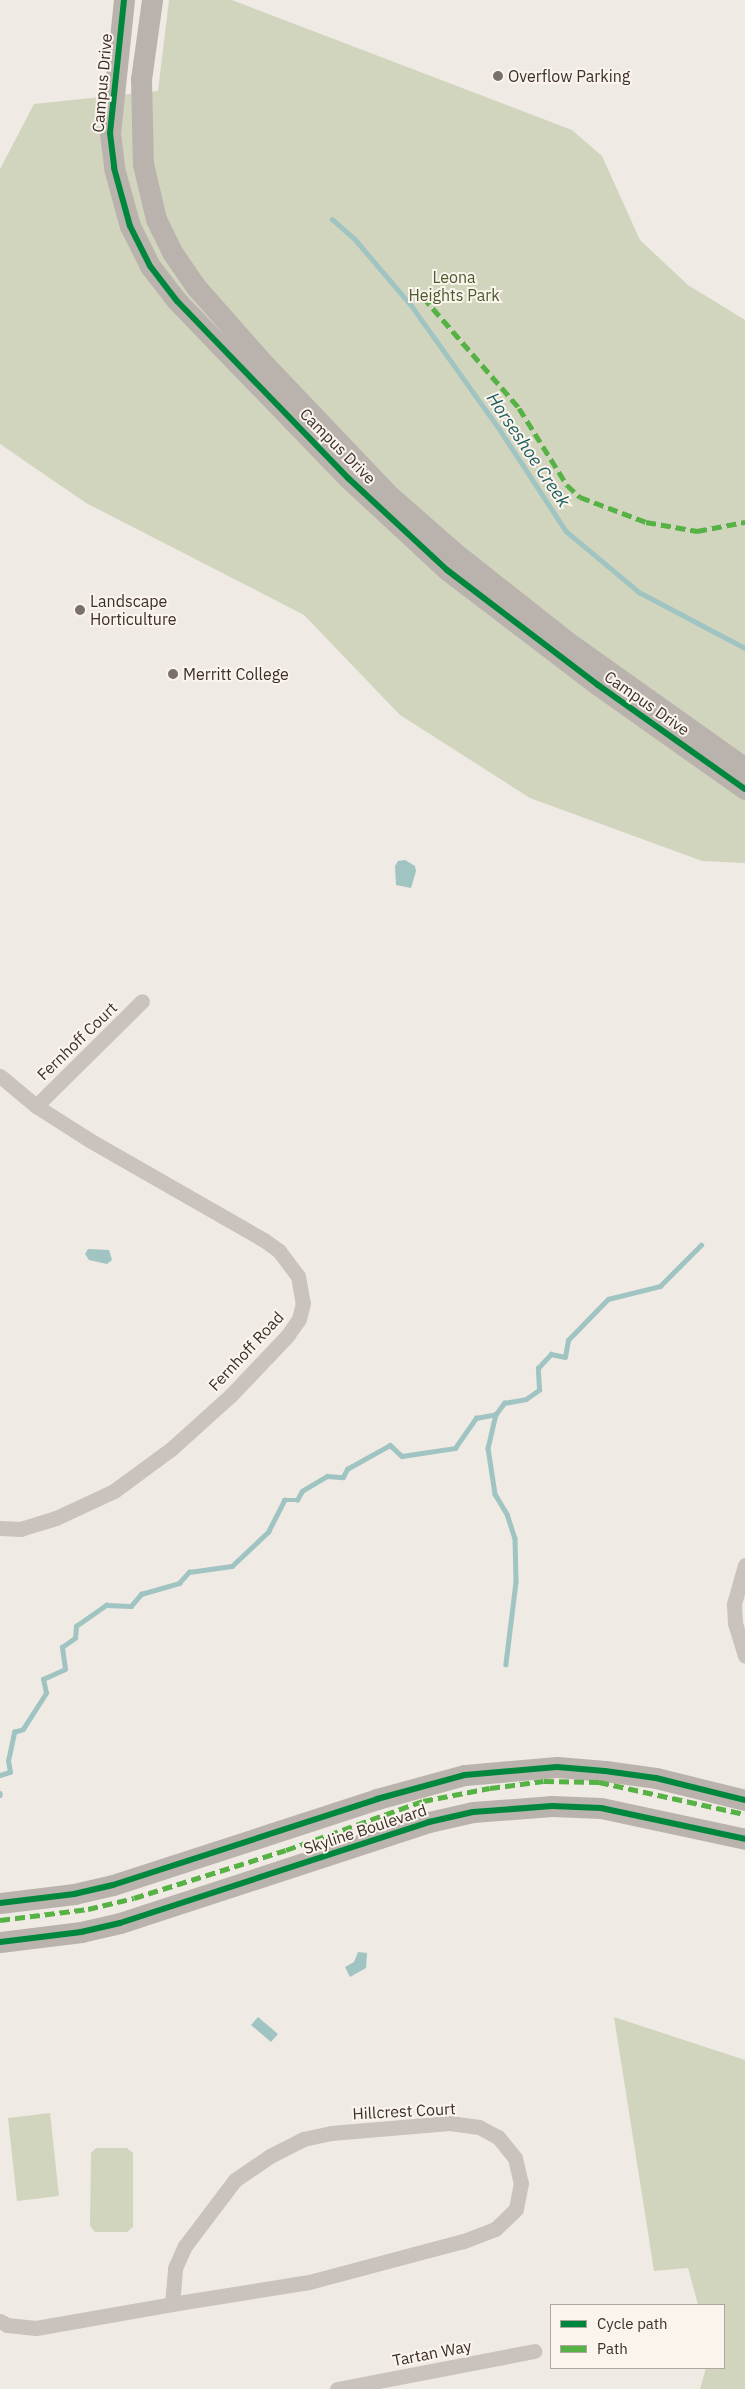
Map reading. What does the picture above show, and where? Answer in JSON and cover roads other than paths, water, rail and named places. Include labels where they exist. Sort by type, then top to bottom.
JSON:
[{"type":"street","name":"Campus Drive","points":[[124,0],[110,133],[114,168],[130,226],[150,266],[166,287],[348,478],[448,570],[598,685],[736,769]]},
{"type":"street","name":"Campus Drive","points":[[152,0],[141,78],[143,164],[156,220],[172,252],[196,287],[350,454],[448,547],[565,640],[736,769],[745,789]]},
{"type":"street","name":"Fernhoff Court","points":[[36,1106],[142,1002]]},
{"type":"street","name":"Fernhoff Road","points":[[0,1076],[36,1106],[91,1141],[264,1240],[279,1252],[298,1276],[303,1303],[299,1319],[288,1335],[231,1395],[171,1449],[114,1491],[56,1518],[20,1528],[0,1528]]},
{"type":"street","points":[[745,1565],[734,1604],[735,1623],[745,1656]]},
{"type":"street","name":"Skyline Boulevard","points":[[0,1903],[74,1894],[113,1885],[378,1799],[465,1775],[557,1768],[605,1771],[656,1778],[745,1800]]},
{"type":"street","name":"Skyline Boulevard","points":[[0,1942],[81,1932],[120,1923],[429,1822],[473,1812],[544,1806],[601,1808],[745,1839]]},
{"type":"street","name":"Hillcrest Court","points":[[0,2321],[8,2326],[36,2328],[309,2282],[463,2241],[495,2229],[516,2209],[521,2183],[515,2158],[498,2137],[478,2126],[450,2123],[331,2133],[303,2139],[235,2180],[185,2246],[175,2268],[172,2304]]},
{"type":"street","name":"Tartan Way","points":[[337,2389],[534,2351]]},
{"type":"water","points":[[405,860],[415,866],[416,871],[411,888],[396,885],[395,866],[398,861]]},
{"type":"water","points":[[88,1249],[109,1250],[112,1260],[107,1264],[89,1260],[85,1254]]},
{"type":"water","points":[[358,1952],[367,1953],[366,1968],[350,1977],[345,1967],[354,1962]]},
{"type":"water","points":[[258,2017],[278,2034],[271,2042],[251,2025]]},
{"type":"waterway","name":"Horseshoe Creek","points":[[332,219],[354,238],[411,305],[500,430],[566,531],[639,592],[745,648]]},
{"type":"waterway","points":[[0,1775],[10,1772],[8,1761],[14,1732],[23,1729],[46,1693],[43,1679],[65,1669],[62,1647],[75,1638],[76,1626],[106,1605],[131,1606],[141,1594],[179,1583],[189,1572],[232,1566],[268,1532],[284,1500],[297,1500],[302,1491],[327,1476],[343,1477],[347,1469],[390,1445],[402,1456],[455,1448],[476,1418],[496,1414],[504,1403],[526,1399],[539,1390],[538,1368],[551,1354],[565,1357],[568,1340],[608,1299],[660,1286],[701,1245]]},
{"type":"waterway","points":[[496,1414],[488,1448],[495,1494],[507,1514],[515,1538],[516,1582],[506,1664]]},
{"type":"place","name":"Overflow Parking","points":[[498,76]]},
{"type":"place","name":"Landscape Horticulture","points":[[80,610]]},
{"type":"place","name":"Merritt College","points":[[173,674]]},
{"type":"park label","name":"Leona Heights Park","points":[[454,286]]}]
